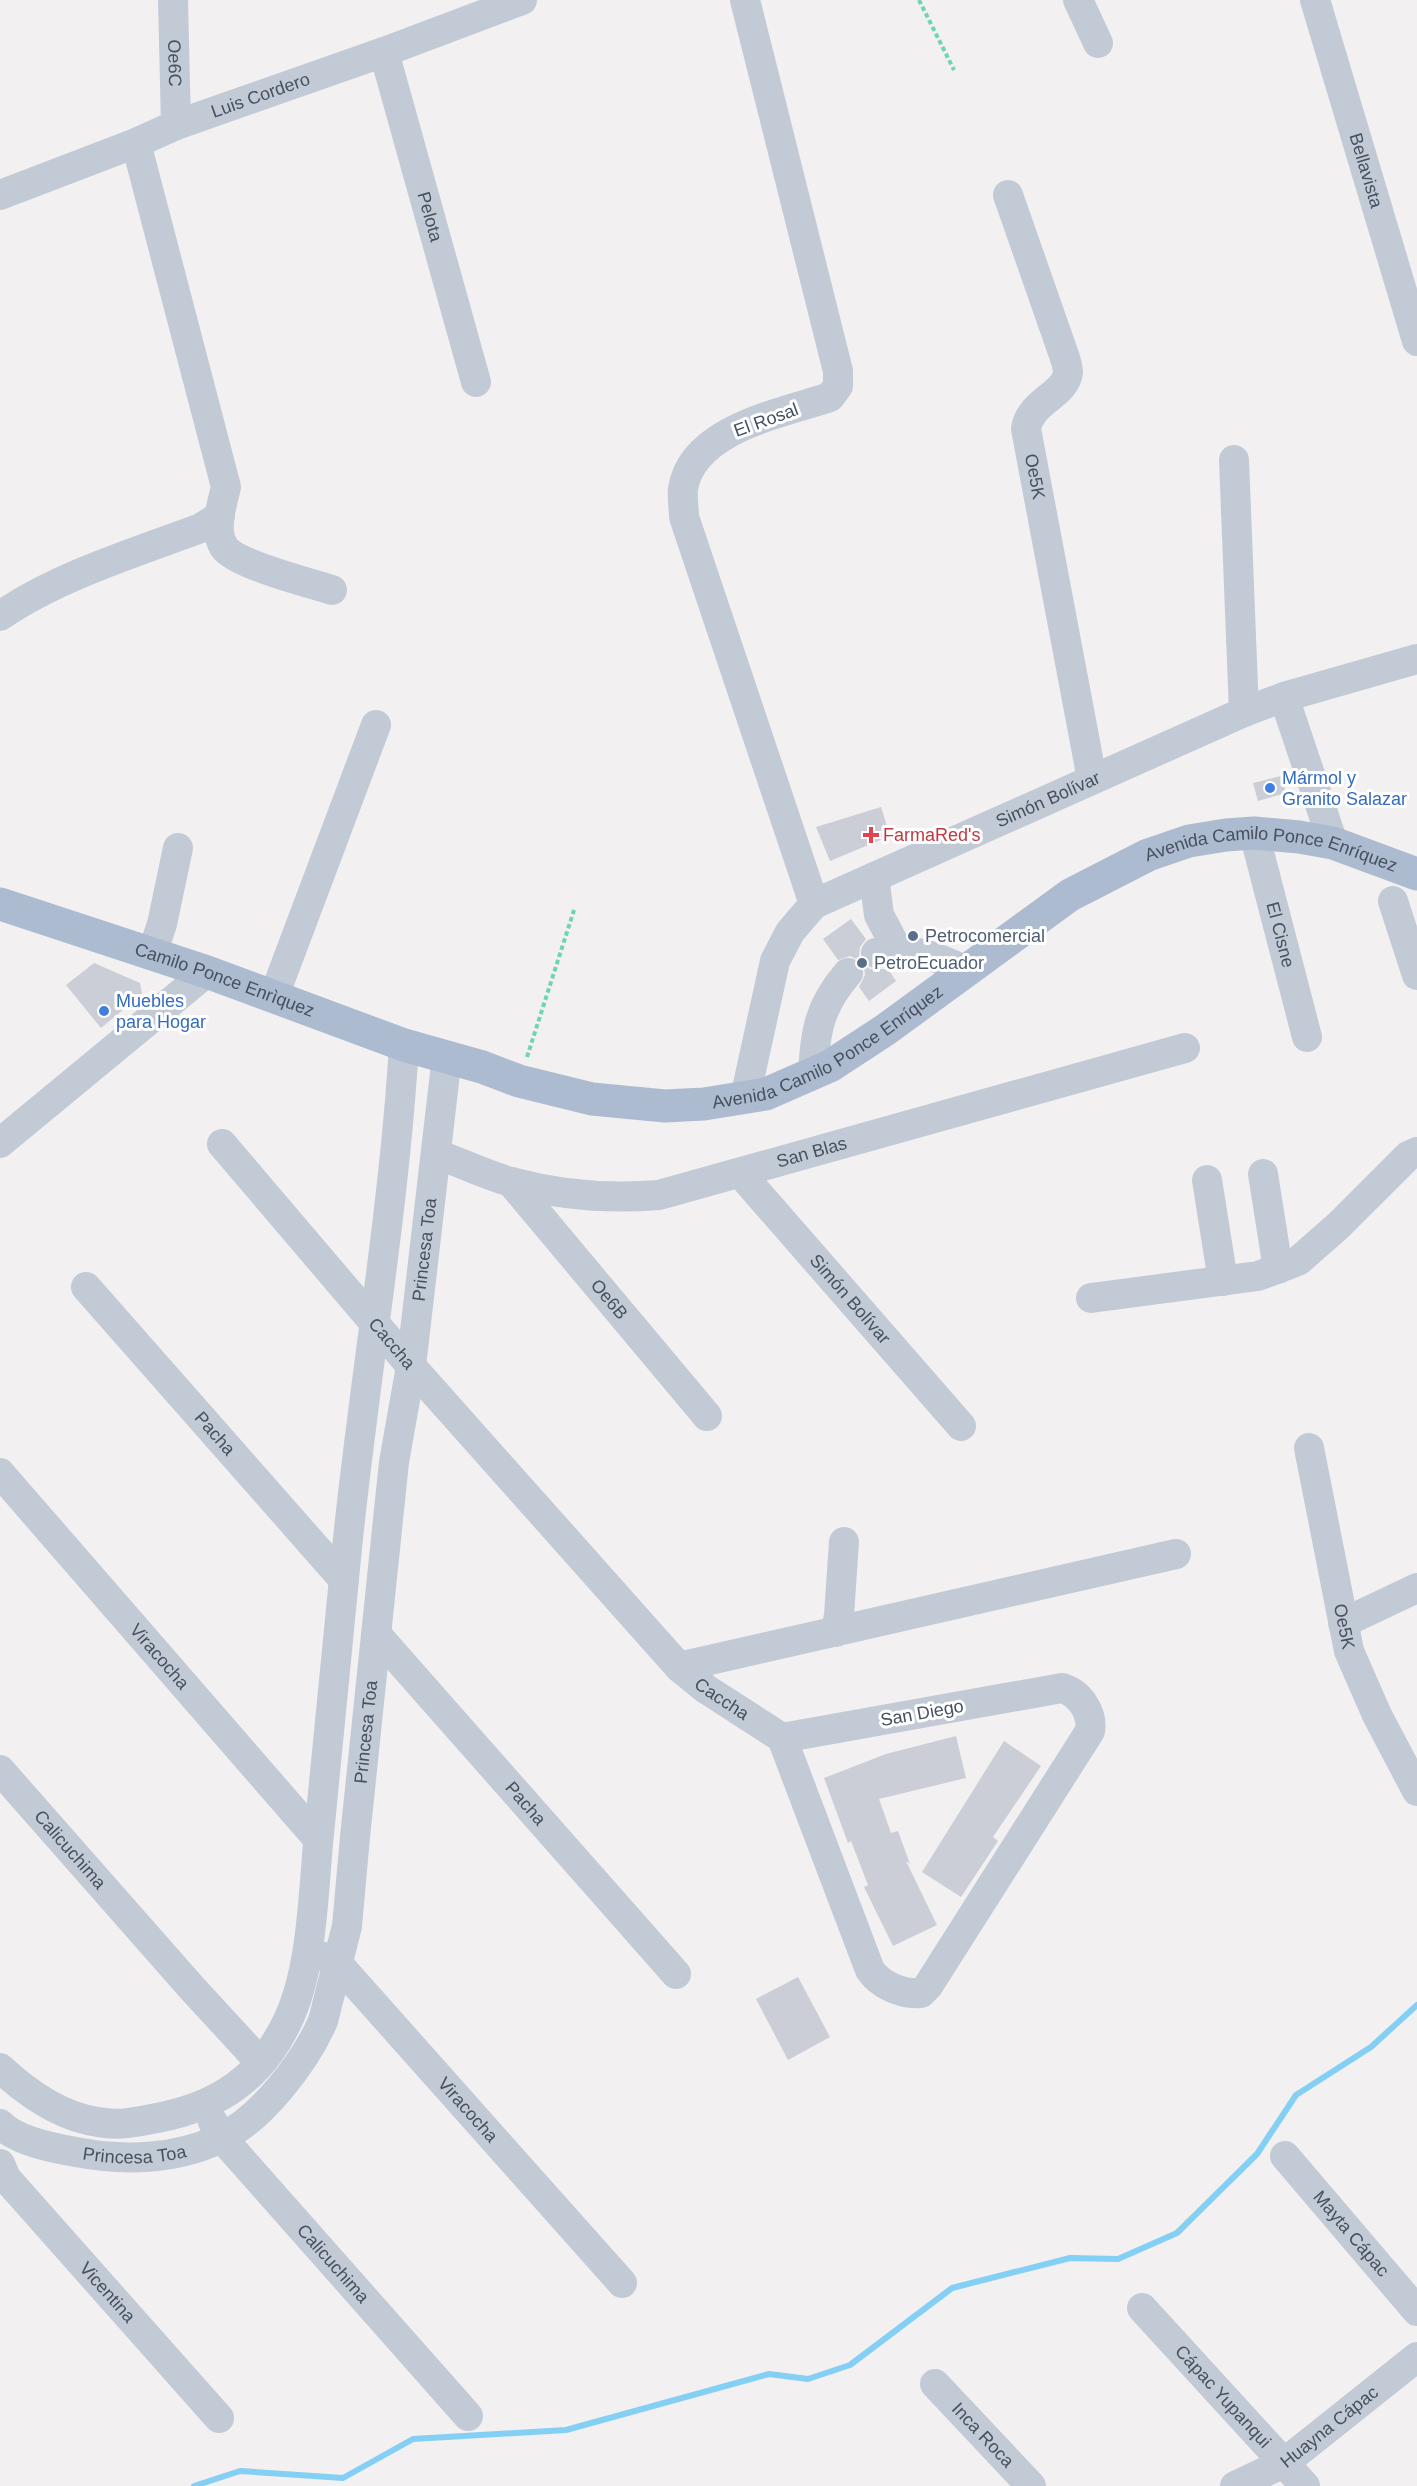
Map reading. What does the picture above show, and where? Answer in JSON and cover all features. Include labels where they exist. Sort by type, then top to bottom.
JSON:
[{"type":"main road","name":"Avenida Camilo Ponce Enríquez","points":[[447,1056],[519,1081],[592,1099],[665,1106],[704,1104],[745,1098],[766,1094],[830,1066],[885,1030],[1070,895],[1106,874],[1148,855],[1189,841],[1254,833],[1334,843],[1417,874]]},
{"type":"main road","name":"Camilo Ponce Enrìquez","points":[[1,901],[207,972],[404,1045],[447,1056]]},
{"type":"street","name":"Oe6C","points":[[174,0],[176,125]]},
{"type":"street","name":"Luis Cordero","points":[[0,195],[136,144],[176,125],[384,52],[522,0]]},
{"type":"street","name":"El Rosal","points":[[745,0],[838,372],[838,386],[830,397],[734,430],[710,444],[692,465],[683,489],[684,517],[814,904]]},
{"type":"street","points":[[1078,0],[1098,43]]},
{"type":"street","name":"Bellavista","points":[[1315,0],[1417,341]]},
{"type":"street","name":"Pelota","points":[[384,52],[476,382]]},
{"type":"street","points":[[136,144],[226,487],[220,516],[220,536],[224,548],[241,559],[332,590]]},
{"type":"street","name":"Oe5K","points":[[1008,195],[1065,358],[1068,373],[1063,385],[1037,407],[1028,418],[1026,429],[1092,779]]},
{"type":"street","points":[[1234,460],[1244,712]]},
{"type":"street","points":[[0,616],[12,607],[58,584],[201,528],[220,516]]},
{"type":"street","name":"Simón Bolívar","points":[[745,1098],[775,961],[790,932],[814,904],[1244,712],[1284,697],[1417,658]]},
{"type":"street","points":[[1284,697],[1334,843]]},
{"type":"street","points":[[274,996],[376,725]]},
{"type":"street","name":"El Cisne","points":[[1254,833],[1307,1037]]},
{"type":"street","points":[[152,954],[162,924],[178,848]]},
{"type":"street","points":[[874,877],[886,951],[926,954],[966,971]]},
{"type":"street","points":[[1393,901],[1417,975]]},
{"type":"street","points":[[0,1143],[207,972]]},
{"type":"street","points":[[813,1074],[814,1039],[822,1011],[832,990],[848,973]]},
{"type":"street","name":"Princesa Toa","points":[[0,2068],[53,2108],[96,2122],[126,2124],[204,2106],[224,2096],[245,2080],[276,2042],[290,2017],[307,1948],[314,1904],[318,1839],[344,1580],[374,1321],[399,1136],[404,1045]]},
{"type":"street","name":"San Blas","points":[[437,1154],[511,1182],[576,1194],[620,1198],[659,1195],[741,1174],[1185,1048]]},
{"type":"street","name":"Princesa Toa","points":[[1,2129],[48,2147],[123,2158],[169,2154],[222,2138],[270,2099],[294,2072],[320,2028],[348,1917],[354,1837],[394,1462],[411,1366],[447,1056]]},
{"type":"street","name":"Caccha","points":[[222,1144],[411,1366],[679,1667],[706,1689],[782,1738]]},
{"type":"street","points":[[1091,1298],[1258,1276],[1298,1261],[1338,1226],[1408,1156],[1417,1152]]},
{"type":"street","name":"Simón Bolívar","points":[[741,1174],[960,1426]]},
{"type":"street","points":[[1263,1174],[1278,1269]]},
{"type":"street","points":[[1206,1180],[1223,1281]]},
{"type":"street","name":"Oe6B","points":[[511,1182],[706,1416]]},
{"type":"street","name":"Pacha","points":[[86,1287],[344,1580]]},
{"type":"street","name":"Oe5K","points":[[1309,1448],[1343,1623],[1355,1665],[1377,1715],[1417,1791]]},
{"type":"street","name":"Viracocha","points":[[0,1473],[318,1839]]},
{"type":"street","points":[[836,1632],[844,1542]]},
{"type":"street","points":[[679,1667],[1176,1554]]},
{"type":"street","points":[[1343,1623],[1417,1588]]},
{"type":"street","name":"Pacha","points":[[376,1634],[676,1974]]},
{"type":"street","name":"San Diego","points":[[1062,1688],[1071,1690],[1077,1696],[1092,1721],[1090,1731],[934,1977],[921,1993],[912,1994],[881,1983],[870,1970],[782,1738],[1062,1688]]},
{"type":"street","name":"Calicuchima","points":[[0,1770],[260,2062]]},
{"type":"street","name":"Viracocha","points":[[307,1948],[338,1964],[622,2283]]},
{"type":"street","name":"Calicuchima","points":[[204,2106],[222,2138],[468,2416]]},
{"type":"street","name":"Mayta Cápac","points":[[1285,2156],[1417,2311]]},
{"type":"street","name":"Vicentina","points":[[0,2164],[6,2178],[219,2418]]},
{"type":"street","name":"Cápac Yupanqui","points":[[1142,2308],[1305,2486]]},
{"type":"street","name":"Huayna Cápac","points":[[1235,2486],[1284,2463],[1417,2357]]},
{"type":"street","name":"Inca Roca","points":[[935,2384],[1031,2486]]},
{"type":"path","points":[[919,0],[954,70]]},
{"type":"path","points":[[519,1081],[575,907]]},
{"type":"building","name":"Mármol y Granito Salazar","points":[[1281,776],[1286,793],[1258,801],[1253,783]]},
{"type":"building","points":[[881,807],[890,836],[830,861],[816,827]]},
{"type":"building","name":"PetroEcuador","points":[[851,919],[866,939],[860,947],[859,956],[862,963],[870,969],[888,969],[896,981],[869,1001],[859,987],[865,975],[864,967],[859,960],[850,956],[838,960],[823,939]]},
{"type":"building","name":"Muebles para Hogar","points":[[94,963],[140,983],[142,994],[101,1028],[66,985]]},
{"type":"building","points":[[956,1736],[966,1778],[879,1799],[891,1833],[898,1831],[910,1864],[906,1861],[937,1925],[893,1946],[864,1887],[868,1885],[851,1841],[848,1843],[824,1778],[886,1754]]},
{"type":"building","points":[[1004,1741],[1041,1766],[993,1837],[998,1841],[961,1897],[922,1872]]},
{"type":"building","points":[[798,1977],[830,2037],[788,2060],[756,1999]]},
{"type":"waterway","points":[[194,2486],[240,2471],[343,2478],[413,2439],[566,2430],[769,2374],[808,2379],[850,2365],[952,2288],[1070,2258],[1118,2259],[1177,2233],[1257,2154],[1296,2095],[1371,2047],[1417,2005]]},
{"type":"place","name":"Mármol y Granito Salazar","points":[[1270,788]]},
{"type":"place","name":"FarmaRed's","points":[[871,835]]},
{"type":"place","name":"Petrocomercial","points":[[913,936]]},
{"type":"place","name":"PetroEcuador","points":[[862,963]]},
{"type":"place","name":"Muebles para Hogar","points":[[104,1011]]}]
